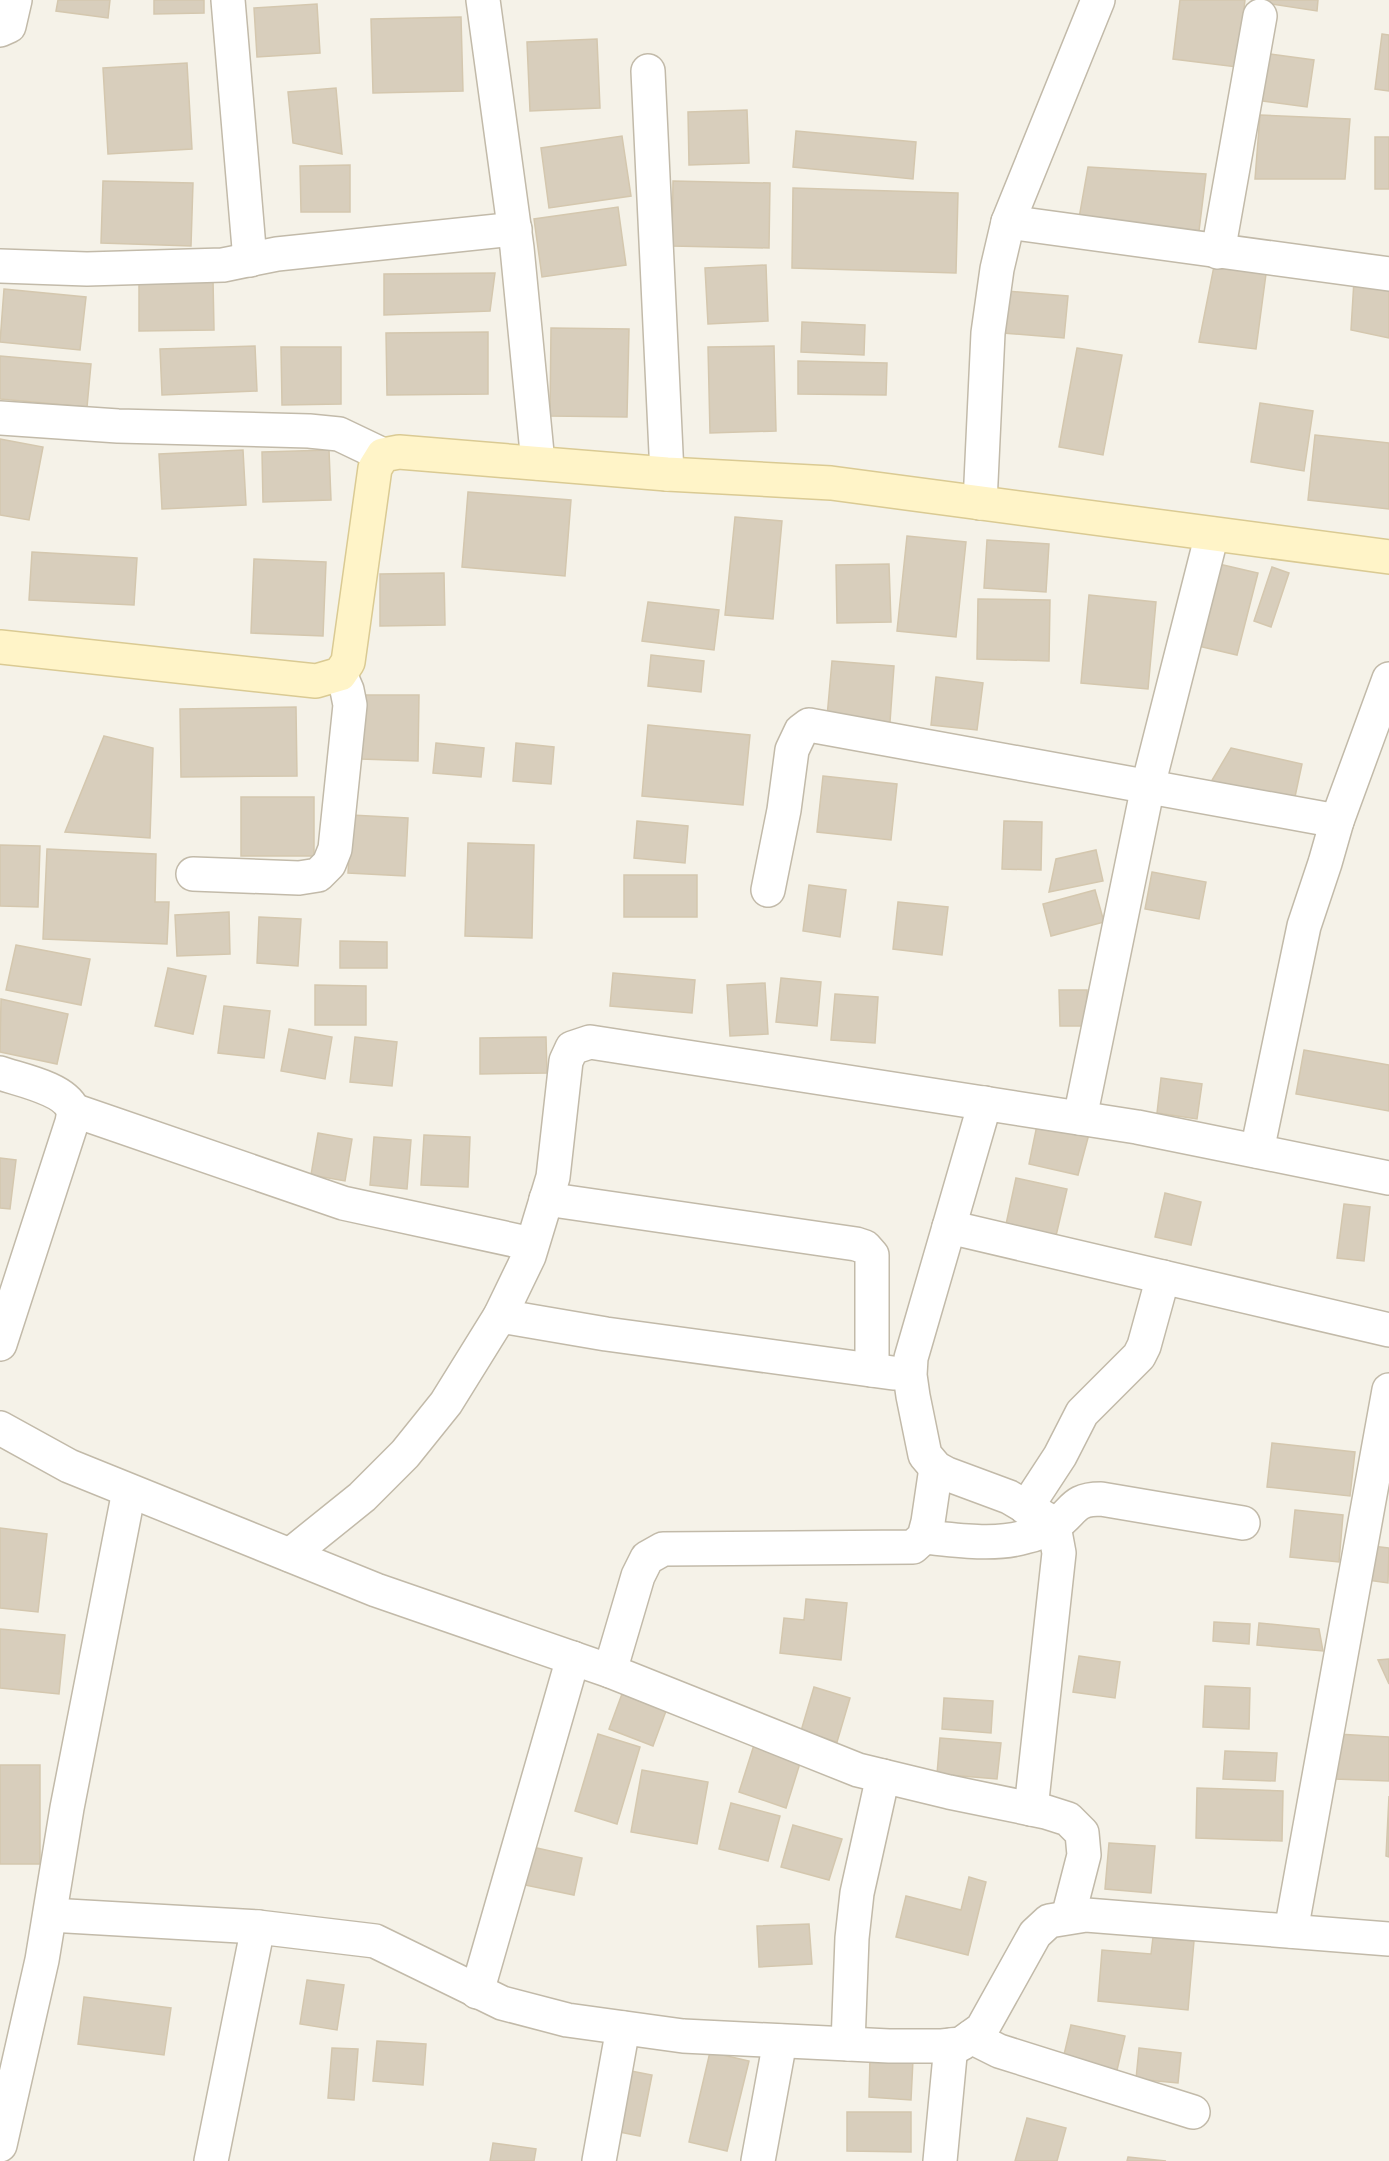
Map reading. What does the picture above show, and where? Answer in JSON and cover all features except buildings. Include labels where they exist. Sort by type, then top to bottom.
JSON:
[{"type":"street","points":[[0,30],[9,26],[15,0]]},
{"type":"street","points":[[228,0],[250,260]]},
{"type":"street","points":[[483,0],[515,229],[538,463]]},
{"type":"street","points":[[980,503],[988,333],[1008,222],[1098,0]]},
{"type":"street","points":[[1218,252],[1260,16]]},
{"type":"street","points":[[648,71],[667,474]]},
{"type":"street","points":[[1008,222],[1389,274]]},
{"type":"street","points":[[0,266],[87,269],[223,266],[277,254],[515,229]]},
{"type":"street","points":[[0,418],[118,426],[309,431],[339,434],[383,455],[399,452],[667,474],[831,483],[1389,557]]},
{"type":"street","points":[[0,647],[316,681],[340,674],[348,662],[375,468],[383,455]]},
{"type":"street","points":[[1080,1118],[1148,786],[1212,534]]},
{"type":"street","points":[[193,874],[299,878],[318,875],[329,864],[335,849],[350,705],[340,674]]},
{"type":"street","points":[[1257,1151],[1304,926],[1337,821],[1389,679]]},
{"type":"street","points":[[768,890],[784,810],[792,750],[801,731],[809,725],[1337,821]]},
{"type":"street","points":[[290,1555],[362,1497],[405,1454],[446,1402],[500,1316],[529,1256],[553,1177],[566,1061],[572,1048],[590,1042],[1137,1127],[1389,1178]]},
{"type":"street","points":[[0,1073],[49,1089],[65,1098],[73,1110],[343,1203],[532,1244]]},
{"type":"street","points":[[985,1103],[911,1358],[910,1375],[912,1396],[925,1455],[936,1468],[1009,1497],[1054,1526],[1059,1552],[1031,1809]]},
{"type":"street","points":[[0,1344],[72,1122],[73,1110]]},
{"type":"street","points":[[546,1199],[866,1247],[872,1255],[872,1370]]},
{"type":"street","points":[[949,1227],[1389,1330]]},
{"type":"street","points":[[1026,1508],[1060,1456],[1082,1413],[1139,1356],[1144,1346],[1163,1277]]},
{"type":"street","points":[[500,1316],[606,1334],[910,1375]]},
{"type":"street","points":[[1292,1931],[1376,1535],[1389,1390]]},
{"type":"street","points":[[0,1428],[69,1466],[376,1590],[610,1671],[858,1770],[1068,1819],[1082,1833],[1084,1855],[1068,1917]]},
{"type":"street","points":[[610,1671],[638,1576],[647,1558],[663,1549],[912,1547],[924,1537],[936,1468]]},
{"type":"street","points":[[0,2145],[42,1960],[67,1808],[129,1491]]},
{"type":"street","points":[[924,1537],[984,1542],[1023,1538],[1054,1526],[1078,1504],[1087,1499],[1101,1499],[1243,1523]]},
{"type":"street","points":[[477,1992],[573,1658]]},
{"type":"street","points":[[848,2044],[852,1938],[857,1893],[883,1776]]},
{"type":"street","points":[[50,1915],[258,1927],[375,1941],[502,2003],[567,2020],[623,2028],[683,2036],[889,2046],[961,2041],[1193,2112]]},
{"type":"street","points":[[961,2041],[982,2029],[1035,1934],[1049,1921],[1086,1915],[1389,1939]]},
{"type":"street","points":[[211,2161],[258,1927]]},
{"type":"street","points":[[599,2161],[623,2028]]},
{"type":"street","points":[[758,2161],[780,2041]]},
{"type":"street","points":[[940,2161],[961,2041]]}]
